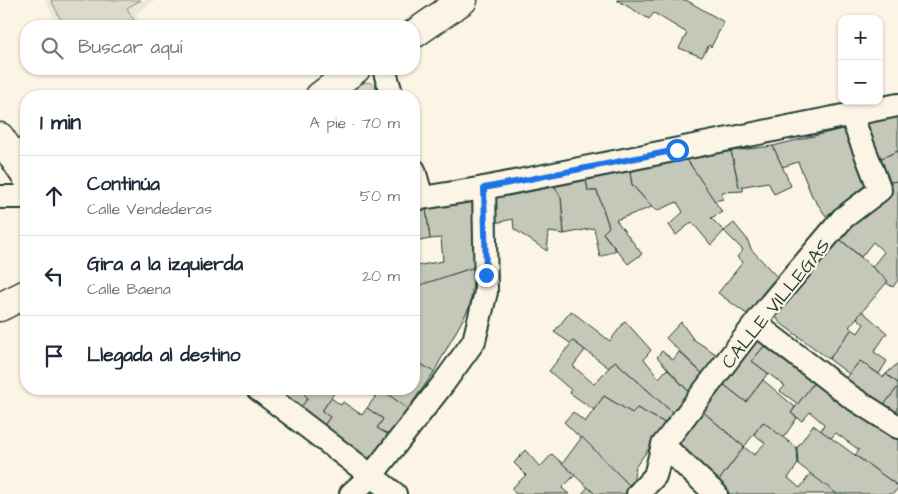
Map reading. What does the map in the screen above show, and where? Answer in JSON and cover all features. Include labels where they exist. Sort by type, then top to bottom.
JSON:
[{"type":"street","points":[[420,30],[463,0]]},
{"type":"street","points":[[328,90],[348,75]]},
{"type":"street","points":[[386,75],[390,90]]},
{"type":"street","points":[[420,191],[422,198],[484,188],[898,105]]},
{"type":"street","name":"CALLE VILLEGAS","points":[[638,494],[655,476],[663,445],[771,303],[844,218],[880,190],[851,115]]},
{"type":"street","points":[[0,137],[20,167]]},
{"type":"street","points":[[351,494],[371,476],[474,340],[486,292],[484,188]]},
{"type":"street","points":[[0,197],[20,197]]},
{"type":"street","points":[[0,307],[20,297]]},
{"type":"street","points":[[756,324],[851,397],[898,427]]},
{"type":"street","points":[[266,395],[395,494]]},
{"type":"street","points":[[663,445],[716,494]]},
{"type":"shaded area","points":[[45,0],[156,0],[136,14],[139,20],[55,20]]},
{"type":"shaded area","points":[[51,0],[141,0],[127,8],[134,20],[61,20]]},
{"type":"shaded area","points":[[370,82],[378,90],[337,90]]},
{"type":"building","points":[[617,0],[686,0],[724,22],[711,47],[709,45],[702,57],[679,48],[687,33],[654,13],[649,19]]},
{"type":"building","points":[[898,114],[898,151],[875,161],[861,121]]},
{"type":"building","points":[[846,128],[868,183],[826,216],[812,196],[798,162],[782,167],[773,146]]},
{"type":"building","points":[[773,146],[791,186],[774,194],[768,182],[739,187],[731,151]]},
{"type":"building","points":[[731,151],[739,187],[743,186],[743,191],[722,192],[723,199],[714,201],[686,158]]},
{"type":"building","points":[[898,151],[898,181],[884,183],[875,161]]},
{"type":"building","points":[[686,158],[722,212],[711,218],[724,231],[711,245],[692,222],[676,235],[669,225],[683,212],[677,202],[656,211],[632,185],[629,167]]},
{"type":"building","points":[[629,167],[632,185],[652,207],[616,220],[642,254],[628,264],[603,233],[609,227],[597,191],[588,191],[585,175]]},
{"type":"building","points":[[585,175],[588,191],[597,191],[609,227],[603,233],[616,250],[600,257],[594,228],[564,234],[561,198],[552,181]]},
{"type":"building","points":[[552,181],[561,198],[564,234],[549,232],[547,251],[514,229],[513,219],[495,223],[492,194]]},
{"type":"building","points":[[898,181],[898,280],[893,287],[886,283],[888,281],[872,267],[884,252],[873,242],[861,257],[835,235],[884,183]]},
{"type":"building","points":[[472,198],[475,267],[420,286],[420,265],[443,261],[441,238],[430,239],[426,209]]},
{"type":"building","points":[[426,209],[430,239],[420,241],[420,210]]},
{"type":"building","points":[[734,223],[747,239],[751,249],[777,277],[748,315],[718,293],[743,262],[737,257],[743,250],[724,231]]},
{"type":"building","points":[[835,235],[888,281],[849,327],[852,329],[829,359],[779,322],[775,314]]},
{"type":"building","points":[[475,267],[470,306],[434,372],[420,364],[420,285]]},
{"type":"building","points":[[571,311],[610,341],[625,321],[651,350],[644,359],[659,378],[667,369],[690,393],[674,414],[615,361],[609,368],[573,341],[570,343],[554,332]]},
{"type":"building","points":[[862,311],[887,333],[874,352],[887,361],[879,374],[860,361],[849,374],[829,359],[852,329],[858,333],[864,324],[857,318]]},
{"type":"building","points":[[681,322],[693,339],[719,356],[704,375],[666,338]]},
{"type":"building","points":[[757,330],[769,340],[752,361],[768,373],[746,402],[718,380]]},
{"type":"building","points":[[769,340],[818,377],[798,404],[780,391],[785,386],[752,361]]},
{"type":"building","points":[[573,341],[585,350],[573,366],[594,384],[615,361],[674,414],[667,424],[637,408],[632,413],[604,396],[594,410],[570,393],[571,390],[549,371]]},
{"type":"building","points":[[662,351],[673,360],[679,352],[704,375],[690,393],[657,357]]},
{"type":"building","points":[[860,361],[883,377],[886,374],[898,383],[898,387],[883,406],[844,380]]},
{"type":"building","points":[[898,363],[898,383],[886,374]]},
{"type":"building","points":[[420,364],[434,372],[420,392]]},
{"type":"building","points":[[818,377],[898,436],[898,486],[855,455],[859,450],[836,433],[831,438],[821,431],[824,424],[810,412],[802,421],[791,413]]},
{"type":"building","points":[[763,380],[795,407],[791,413],[797,418],[783,438],[763,422],[744,447],[701,410],[723,384],[746,402]]},
{"type":"building","points":[[898,387],[898,417],[883,406]]},
{"type":"building","points":[[284,395],[305,395],[308,398],[299,410],[283,397]]},
{"type":"building","points":[[305,395],[333,395],[322,411],[330,417],[323,427],[299,410],[308,398]]},
{"type":"building","points":[[377,395],[389,395],[408,409],[389,435],[377,428],[383,419],[367,408]]},
{"type":"building","points":[[388,395],[418,395],[408,409]]},
{"type":"building","points":[[604,396],[632,413],[637,408],[667,424],[636,466],[632,488],[564,422],[573,412],[585,422]]},
{"type":"building","points":[[331,398],[341,405],[343,402],[362,415],[367,408],[383,419],[377,428],[389,435],[370,462],[323,427],[330,417],[322,411]]},
{"type":"building","points":[[701,410],[744,447],[717,483],[673,445]]},
{"type":"building","points":[[763,422],[797,448],[798,464],[788,478],[800,488],[811,473],[837,494],[730,494],[717,483],[744,447],[754,455],[765,443],[754,434]]},
{"type":"building","points":[[813,425],[898,486],[898,488],[893,494],[837,494],[798,464],[797,448]]},
{"type":"building","points":[[582,437],[632,488],[627,494],[595,494],[562,464]]},
{"type":"building","points":[[525,450],[540,467],[552,454],[575,475],[562,488],[569,494],[516,494],[511,489],[526,475],[514,463]]},
{"type":"building","points":[[588,487],[595,494],[582,494]]},
{"type":"route","points":[[486,275],[484,188],[677,150]]}]
